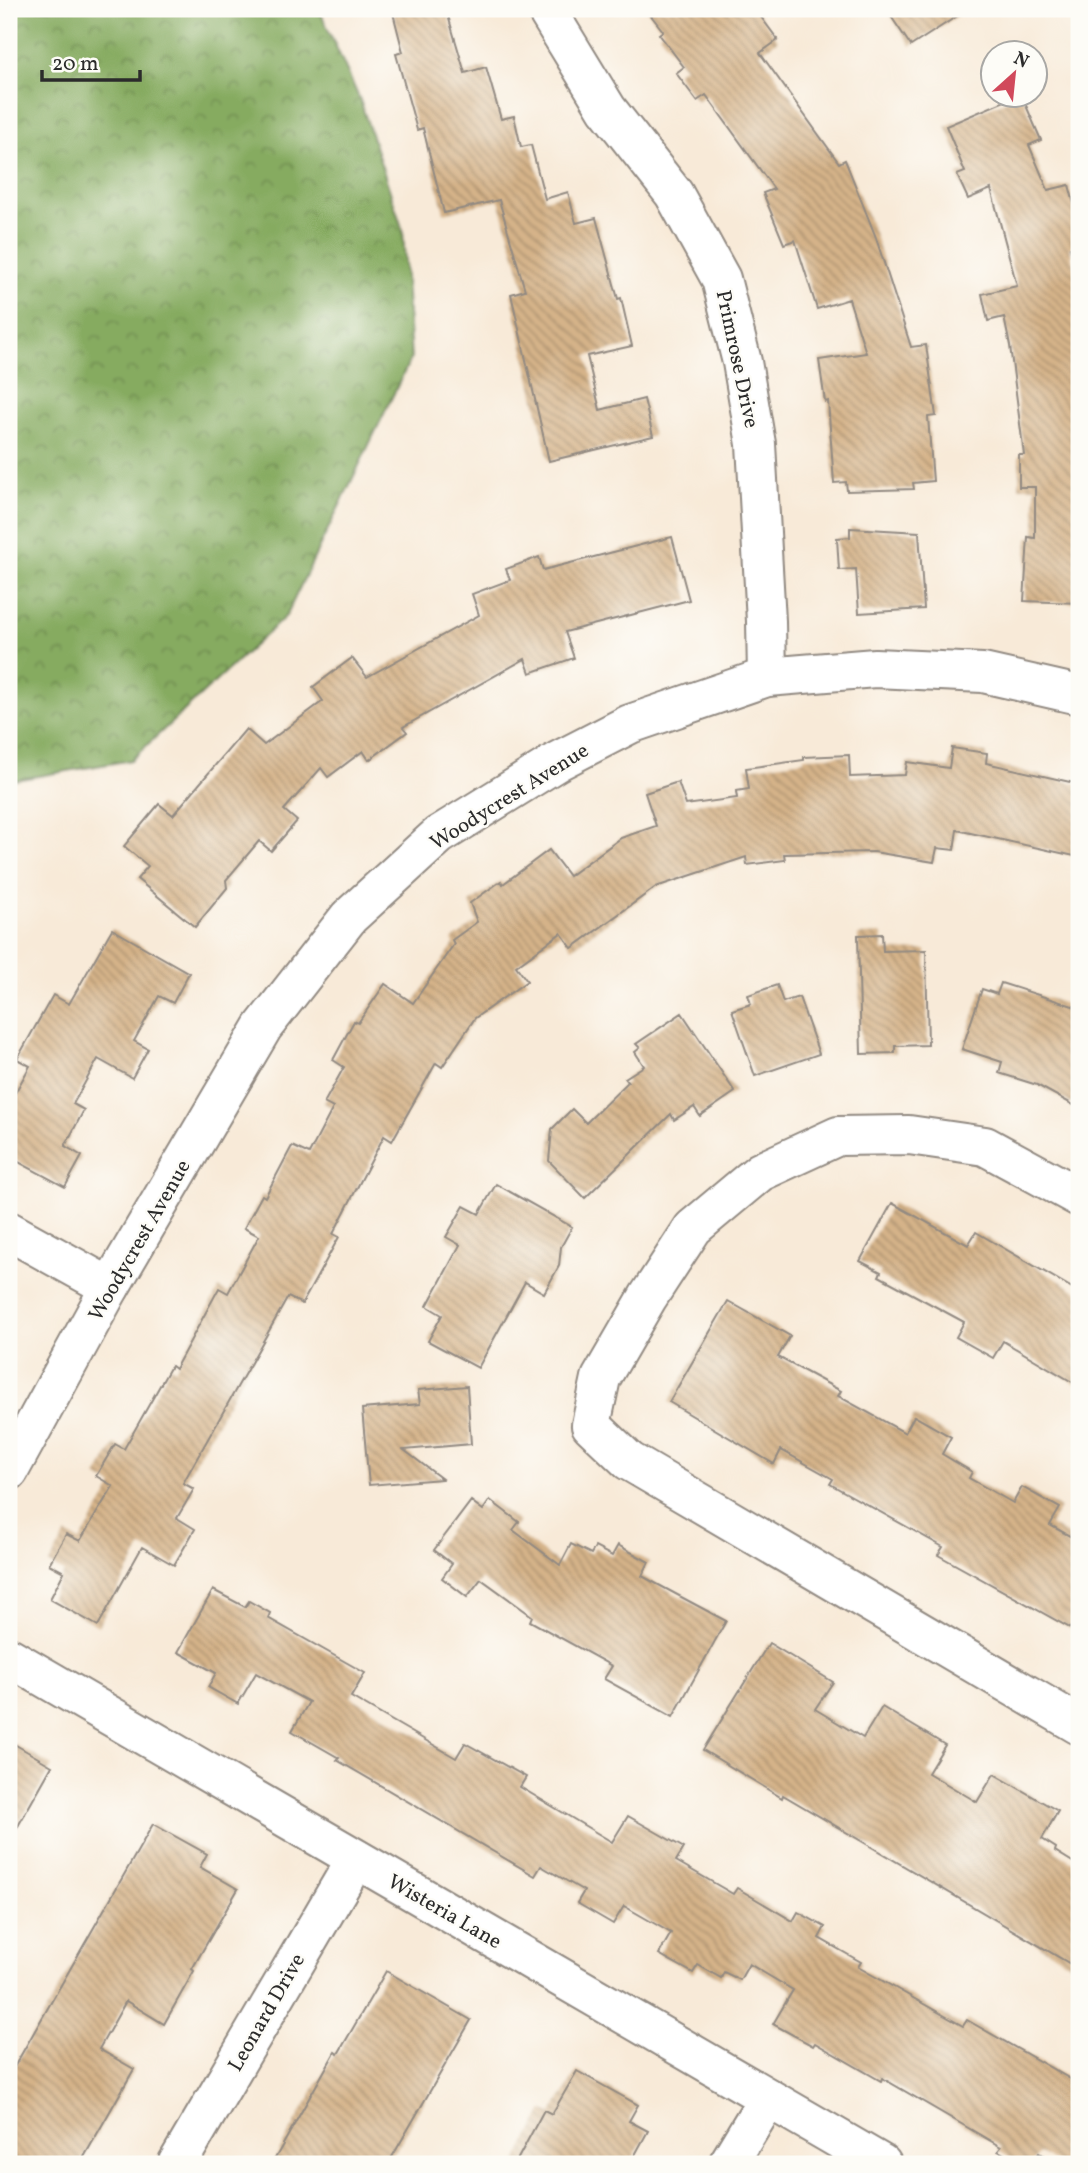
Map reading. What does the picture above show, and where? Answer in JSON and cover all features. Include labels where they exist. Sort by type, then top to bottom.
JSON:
[{"type":"street","name":"Primrose Drive","points":[[546,9],[607,109],[674,194],[721,279],[742,362],[756,444],[767,677]]},
{"type":"street","name":"Woodycrest Avenue","points":[[9,1471],[110,1287],[263,1027],[349,917],[439,835],[558,761],[630,724],[767,677],[875,668],[983,673],[1079,695]]},
{"type":"street","points":[[1079,1197],[985,1146],[909,1135],[838,1136],[760,1171],[693,1228],[648,1297],[601,1378],[591,1424],[629,1461],[1079,1725]]},
{"type":"street","points":[[9,1231],[110,1287]]},
{"type":"street","name":"Wisteria Lane","points":[[9,1657],[882,2164]]},
{"type":"street","name":"Leonard Drive","points":[[177,2164],[356,1859]]},
{"type":"street","points":[[728,2164],[768,2098]]},
{"type":"green space","points":[[9,9],[319,9],[360,100],[403,231],[411,358],[286,616],[131,760],[9,781]]},
{"type":"building","points":[[392,9],[446,9],[465,73],[486,67],[501,119],[514,116],[521,147],[531,145],[545,199],[568,192],[576,223],[596,218],[618,299],[621,298],[632,346],[587,356],[600,410],[644,399],[653,436],[549,461],[511,294],[525,290],[499,200],[444,213],[423,128],[417,130],[396,54],[403,52]]},
{"type":"building","points":[[646,9],[755,9],[778,40],[760,53],[839,163],[845,160],[875,235],[911,347],[926,345],[936,416],[928,417],[933,481],[913,483],[914,489],[847,491],[846,482],[834,483],[828,401],[825,402],[819,360],[866,353],[849,299],[817,309],[795,240],[784,244],[763,193],[774,189],[706,95],[697,101],[676,73],[684,67],[659,34],[663,31]]},
{"type":"building","points":[[886,9],[968,9],[911,46]]},
{"type":"building","points":[[988,108],[1027,108],[1041,140],[1029,145],[1048,190],[1069,185],[1079,222],[1079,245],[1070,248],[1079,288],[1079,603],[1024,601],[1028,537],[1035,538],[1035,487],[1019,487],[1019,455],[1024,455],[1010,346],[1004,317],[988,321],[982,294],[1017,286],[991,189],[968,199],[957,175],[965,172],[946,126]]},
{"type":"building","points":[[850,528],[919,532],[924,609],[859,613],[856,569],[839,570],[837,538],[850,537]]},
{"type":"building","points":[[672,537],[689,600],[565,632],[574,658],[530,673],[525,659],[403,727],[407,732],[369,760],[363,751],[328,777],[321,768],[284,810],[297,821],[271,851],[259,841],[226,880],[227,888],[195,927],[137,879],[148,866],[124,846],[159,804],[173,815],[246,729],[264,745],[323,701],[313,687],[352,658],[367,677],[479,615],[472,594],[510,580],[506,569],[539,557],[543,570]]},
{"type":"building","points":[[952,748],[987,753],[986,763],[1079,784],[1079,857],[957,830],[954,850],[937,848],[934,862],[874,852],[784,854],[785,860],[747,865],[746,857],[656,887],[572,948],[561,933],[516,966],[527,981],[475,1018],[442,1067],[436,1063],[392,1141],[384,1136],[333,1234],[339,1237],[302,1304],[288,1297],[183,1483],[194,1489],[177,1518],[195,1529],[174,1565],[142,1547],[98,1626],[50,1599],[64,1572],[49,1564],[66,1534],[80,1541],[113,1486],[96,1476],[115,1444],[124,1449],[171,1366],[175,1369],[219,1288],[228,1293],[259,1236],[244,1228],[262,1195],[265,1197],[292,1146],[309,1154],[333,1108],[324,1103],[344,1067],[333,1060],[354,1021],[358,1023],[385,984],[413,1003],[454,944],[452,940],[477,922],[470,903],[501,881],[503,884],[549,850],[569,876],[621,838],[656,826],[645,793],[678,782],[686,805],[737,798],[736,791],[749,789],[746,768],[804,760],[804,757],[849,755],[850,777],[905,775],[907,762],[949,768]]},
{"type":"building","points":[[112,929],[189,973],[173,1003],[159,996],[134,1041],[148,1049],[132,1078],[98,1059],[73,1104],[84,1110],[65,1146],[82,1156],[65,1187],[9,1157],[9,1104],[30,1066],[17,1059],[53,995],[69,1004]]},
{"type":"building","points":[[882,934],[883,951],[926,950],[928,1045],[895,1046],[895,1053],[861,1054],[858,935]]},
{"type":"building","points":[[1001,983],[1079,1008],[1079,1108],[1037,1085],[999,1073],[1002,1062],[962,1049],[982,989],[997,994]]},
{"type":"building","points":[[777,985],[783,1002],[799,997],[819,1054],[755,1076],[732,1010],[751,1004],[748,995]]},
{"type":"building","points":[[682,1013],[735,1092],[700,1116],[694,1107],[674,1120],[671,1114],[585,1198],[549,1161],[552,1129],[572,1109],[586,1123],[628,1082],[625,1078],[644,1066],[635,1052],[640,1048],[636,1044]]},
{"type":"building","points":[[496,1184],[572,1227],[561,1247],[559,1266],[544,1293],[525,1282],[478,1368],[428,1341],[442,1315],[427,1306],[460,1245],[446,1237],[464,1206],[479,1214]]},
{"type":"building","points":[[892,1203],[968,1245],[976,1232],[1079,1292],[1079,1386],[1003,1341],[993,1358],[956,1337],[964,1322],[879,1276],[881,1272],[860,1261]]},
{"type":"building","points":[[728,1301],[790,1336],[778,1357],[841,1391],[838,1396],[905,1433],[914,1416],[951,1437],[942,1454],[972,1472],[969,1478],[1013,1503],[1022,1487],[1060,1508],[1050,1525],[1079,1541],[1079,1633],[938,1555],[943,1547],[830,1484],[833,1479],[781,1450],[774,1464],[669,1402]]},
{"type":"building","points":[[467,1386],[471,1444],[404,1450],[442,1479],[369,1485],[362,1409],[420,1404],[418,1390]]},
{"type":"building","points":[[490,1500],[519,1522],[513,1530],[560,1565],[571,1544],[591,1554],[595,1547],[612,1556],[618,1545],[649,1562],[642,1576],[726,1621],[673,1717],[604,1679],[612,1666],[530,1621],[532,1616],[481,1579],[467,1597],[442,1578],[452,1564],[434,1550],[471,1501],[483,1510]]},
{"type":"building","points":[[213,1590],[245,1607],[249,1601],[270,1613],[268,1618],[365,1673],[351,1697],[456,1758],[465,1743],[526,1777],[520,1787],[612,1842],[628,1816],[684,1848],[676,1861],[733,1894],[737,1888],[793,1921],[798,1912],[825,1927],[819,1938],[861,1962],[858,1967],[963,2026],[967,2020],[1079,2084],[1079,2149],[1071,2164],[1059,2164],[1039,2153],[1032,2164],[1022,2164],[998,2151],[1001,2147],[882,2078],[881,2081],[815,2043],[813,2046],[773,2024],[793,1990],[749,1964],[740,1980],[724,1972],[721,1978],[698,1965],[693,1973],[659,1954],[671,1933],[624,1906],[613,1924],[577,1903],[584,1891],[541,1866],[535,1876],[337,1760],[339,1758],[292,1731],[309,1702],[256,1673],[238,1704],[208,1687],[216,1673],[178,1652]]},
{"type":"building","points":[[769,1643],[833,1682],[815,1709],[863,1738],[882,1707],[945,1745],[928,1773],[977,1802],[994,1774],[1058,1811],[1042,1839],[1079,1866],[1079,1969],[703,1750]]},
{"type":"building","points":[[9,1741],[52,1766],[9,1842]]},
{"type":"building","points":[[153,1824],[207,1854],[200,1867],[238,1889],[164,2024],[126,2001],[99,2049],[134,2069],[80,2164],[9,2164],[9,2076]]},
{"type":"building","points":[[386,1971],[471,2020],[388,2164],[272,2164],[335,2052],[338,2054]]},
{"type":"building","points":[[577,2071],[638,2105],[629,2121],[648,2131],[630,2164],[515,2164],[544,2110],[552,2114]]}]
